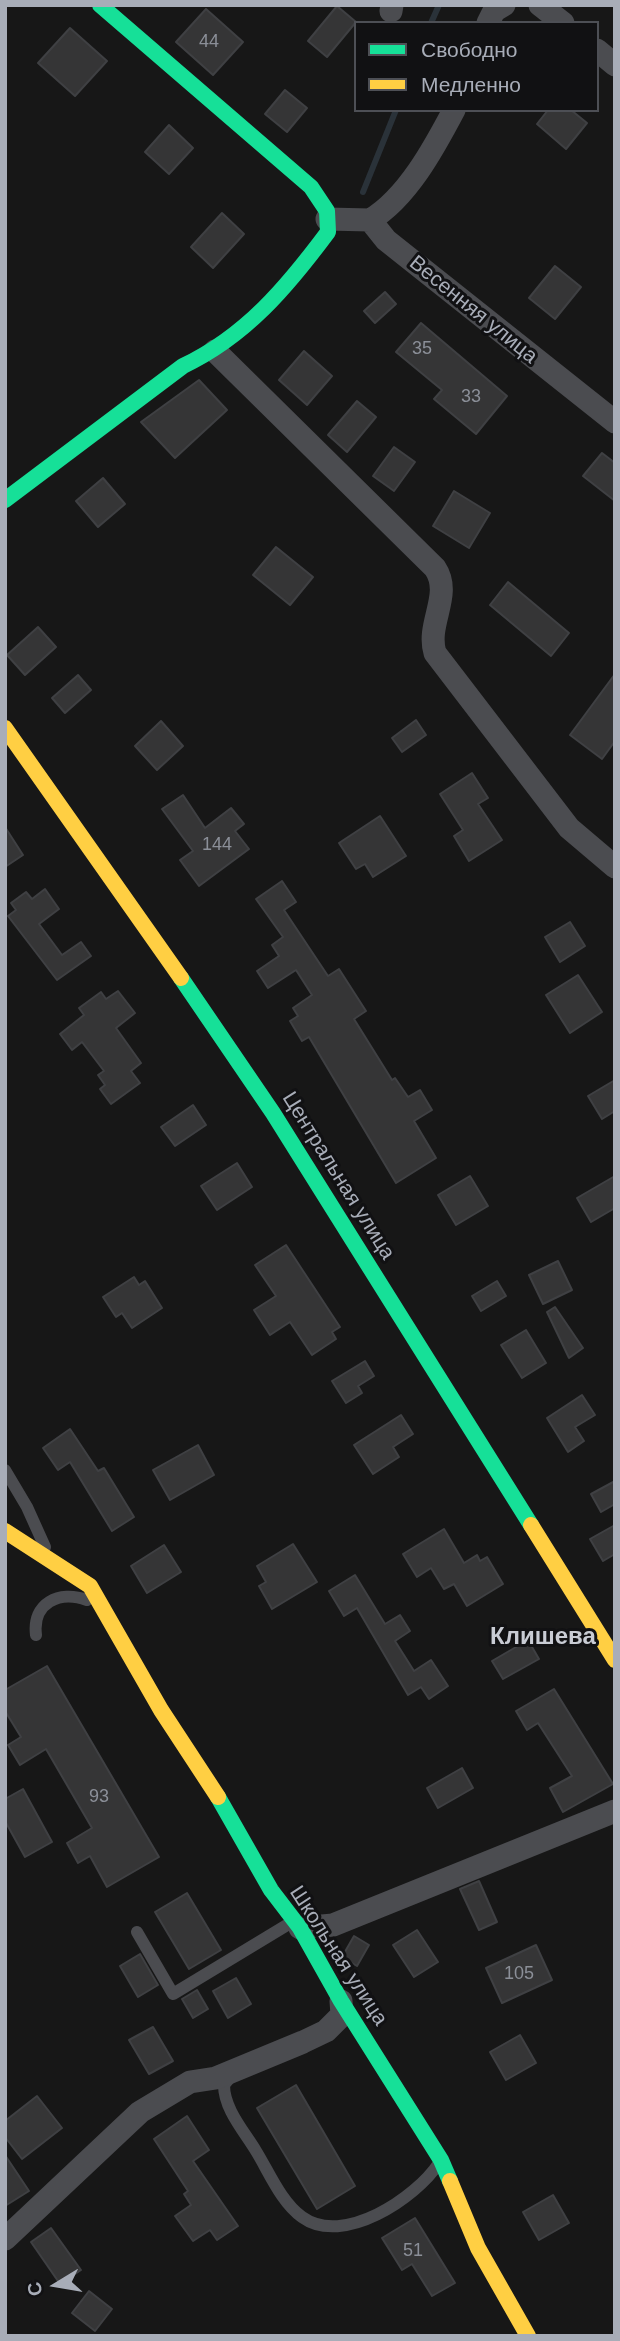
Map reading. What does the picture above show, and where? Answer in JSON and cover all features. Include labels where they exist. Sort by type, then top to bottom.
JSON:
[{"type":"street","points":[[5,500],[183,366],[215,351],[252,323],[328,232],[327,211],[320,196],[311,187],[100,5]]},
{"type":"street","points":[[488,21],[494,11],[504,5]]},
{"type":"street","points":[[540,5],[560,21]]},
{"type":"street","points":[[599,52],[615,65]]},
{"type":"street","points":[[327,219],[370,220],[388,207],[412,177],[453,112]]},
{"type":"street","name":"Весенняя улица","points":[[370,220],[386,240],[615,422]]},
{"type":"street","points":[[215,351],[435,568],[443,585],[432,637],[435,653],[569,828],[615,867]]},
{"type":"street","name":"Центральная улица","points":[[5,728],[111,875],[273,1112],[615,1660]]},
{"type":"street","name":"Школьная улица","points":[[5,1531],[52,1564],[90,1586],[161,1710],[233,1820],[341,2001],[441,2160],[478,2248],[528,2336]]},
{"type":"street","points":[[296,1925],[333,1925],[615,1811]]},
{"type":"street","points":[[5,2239],[140,2112],[190,2082],[236,2071],[326,2031],[342,2015],[341,2001]]},
{"type":"lane","points":[[5,1470],[27,1507],[52,1564]]},
{"type":"lane","points":[[36,1635],[38,1613],[58,1596],[75,1595],[101,1604]]},
{"type":"lane","points":[[136,1932],[173,1994],[296,1925]]},
{"type":"lane","points":[[236,2071],[224,2085],[227,2104],[283,2196],[300,2216],[315,2224],[345,2226],[372,2216],[426,2180],[441,2160]]},
{"type":"building","points":[[337,6],[355,21],[327,57],[308,41]]},
{"type":"building","points":[[206,9],[243,42],[213,75],[176,42]]},
{"type":"building","points":[[70,28],[107,61],[75,96],[38,63]]},
{"type":"building","points":[[285,90],[307,108],[287,132],[265,114]]},
{"type":"building","points":[[546,112],[573,112],[587,123],[566,149],[537,124]]},
{"type":"building","points":[[169,125],[193,148],[169,174],[145,152]]},
{"type":"building","points":[[222,213],[244,234],[213,268],[191,247]]},
{"type":"building","points":[[555,266],[581,287],[555,319],[529,298]]},
{"type":"building","points":[[385,292],[396,304],[375,323],[364,311]]},
{"type":"building","points":[[421,323],[507,396],[476,434],[434,399],[442,390],[396,352]]},
{"type":"building","points":[[304,351],[332,376],[307,405],[279,380]]},
{"type":"building","points":[[199,380],[227,410],[175,458],[141,422]]},
{"type":"building","points":[[357,401],[376,417],[347,452],[328,435]]},
{"type":"building","points":[[394,447],[415,462],[394,491],[373,476]]},
{"type":"building","points":[[602,453],[615,463],[615,501],[583,476]]},
{"type":"building","points":[[103,478],[125,504],[98,527],[76,501]]},
{"type":"building","points":[[454,491],[490,513],[469,548],[433,526]]},
{"type":"building","points":[[276,547],[313,577],[290,605],[253,575]]},
{"type":"building","points":[[508,582],[569,633],[551,656],[490,605]]},
{"type":"building","points":[[38,627],[56,647],[25,675],[7,655]]},
{"type":"building","points":[[615,674],[615,741],[602,759],[570,735]]},
{"type":"building","points":[[78,675],[91,690],[65,713],[52,698]]},
{"type":"building","points":[[416,720],[426,735],[402,752],[392,738]]},
{"type":"building","points":[[161,721],[183,746],[157,770],[135,746]]},
{"type":"building","points":[[472,773],[488,798],[478,804],[502,840],[469,861],[454,836],[463,830],[440,794]]},
{"type":"building","points":[[183,795],[205,828],[231,808],[244,824],[235,831],[249,849],[199,886],[180,860],[193,851],[162,809]]},
{"type":"building","points":[[380,816],[406,856],[373,877],[365,864],[356,869],[339,843]]},
{"type":"building","points":[[5,827],[23,855],[5,867]]},
{"type":"building","points":[[282,881],[296,902],[284,910],[328,976],[339,969],[366,1011],[354,1019],[392,1080],[395,1078],[408,1097],[420,1090],[432,1110],[414,1121],[436,1158],[396,1183],[309,1037],[302,1041],[290,1021],[298,1016],[293,1008],[312,995],[296,970],[268,988],[257,971],[279,956],[272,945],[283,937],[256,899]]},
{"type":"building","points":[[45,889],[59,909],[39,924],[62,955],[81,942],[91,956],[57,980],[8,916],[16,910],[11,903],[26,892],[32,899]]},
{"type":"building","points":[[570,922],[585,946],[560,962],[545,937]]},
{"type":"building","points":[[578,975],[602,1012],[570,1033],[546,995]]},
{"type":"building","points":[[118,991],[135,1013],[116,1028],[141,1063],[131,1071],[140,1083],[111,1104],[100,1089],[105,1085],[98,1075],[104,1071],[82,1042],[72,1050],[60,1034],[84,1015],[79,1008],[101,992],[106,999]]},
{"type":"building","points":[[615,1080],[615,1111],[602,1119],[588,1096]]},
{"type":"building","points":[[193,1105],[206,1125],[175,1146],[161,1127]]},
{"type":"building","points":[[237,1163],[252,1187],[217,1210],[201,1186]]},
{"type":"building","points":[[470,1176],[488,1206],[456,1225],[438,1195]]},
{"type":"building","points":[[615,1176],[615,1208],[591,1222],[577,1198]]},
{"type":"building","points":[[286,1245],[340,1327],[332,1332],[336,1339],[312,1355],[290,1322],[270,1335],[254,1310],[276,1296],[255,1265]]},
{"type":"building","points":[[558,1261],[572,1290],[543,1304],[529,1275]]},
{"type":"building","points":[[134,1277],[139,1285],[145,1281],[162,1308],[132,1328],[122,1313],[116,1317],[103,1297]]},
{"type":"building","points":[[497,1281],[506,1296],[481,1311],[472,1296]]},
{"type":"building","points":[[555,1307],[583,1348],[569,1358],[547,1312]]},
{"type":"building","points":[[526,1330],[546,1363],[522,1378],[501,1345]]},
{"type":"building","points":[[365,1361],[374,1376],[358,1386],[362,1393],[346,1403],[332,1381]]},
{"type":"building","points":[[582,1395],[595,1415],[575,1427],[584,1441],[568,1452],[547,1418]]},
{"type":"building","points":[[401,1415],[413,1434],[393,1447],[399,1457],[373,1474],[354,1445]]},
{"type":"building","points":[[70,1429],[98,1471],[104,1468],[134,1517],[112,1531],[70,1462],[58,1470],[43,1448]]},
{"type":"building","points":[[198,1445],[214,1475],[170,1500],[153,1470]]},
{"type":"building","points":[[615,1481],[615,1504],[601,1512],[591,1494]]},
{"type":"building","points":[[615,1525],[615,1554],[603,1561],[590,1539]]},
{"type":"building","points":[[444,1529],[464,1563],[477,1555],[480,1561],[487,1557],[503,1584],[467,1606],[454,1584],[444,1589],[431,1568],[417,1577],[403,1554]]},
{"type":"building","points":[[293,1544],[317,1582],[272,1609],[259,1586],[266,1582],[257,1566]]},
{"type":"building","points":[[164,1545],[181,1572],[147,1593],[131,1566]]},
{"type":"building","points":[[355,1575],[385,1624],[400,1615],[410,1631],[395,1641],[414,1671],[431,1660],[448,1686],[429,1699],[421,1687],[408,1695],[357,1608],[344,1616],[329,1591]]},
{"type":"building","points":[[528,1640],[539,1659],[503,1679],[492,1661]]},
{"type":"building","points":[[47,1666],[159,1857],[107,1887],[90,1856],[78,1863],[67,1843],[92,1828],[46,1749],[20,1765],[8,1745],[21,1737],[5,1711],[5,1690]]},
{"type":"building","points":[[554,1689],[613,1784],[563,1812],[550,1788],[572,1776],[538,1723],[527,1730],[516,1711]]},
{"type":"building","points":[[462,1768],[473,1788],[438,1808],[427,1788]]},
{"type":"building","points":[[23,1789],[52,1842],[25,1857],[5,1821],[5,1799]]},
{"type":"building","points":[[479,1881],[497,1922],[479,1930],[460,1889]]},
{"type":"building","points":[[187,1893],[221,1950],[189,1969],[155,1912]]},
{"type":"building","points":[[417,1930],[438,1962],[414,1977],[393,1945]]},
{"type":"building","points":[[354,1936],[369,1945],[357,1966],[342,1957]]},
{"type":"building","points":[[536,1945],[552,1980],[502,2003],[486,1968]]},
{"type":"building","points":[[140,1954],[158,1985],[138,1997],[120,1966]]},
{"type":"building","points":[[236,1978],[251,2004],[228,2018],[213,1991]]},
{"type":"building","points":[[197,1990],[208,2009],[193,2018],[182,1999]]},
{"type":"building","points":[[153,2027],[173,2061],[149,2074],[129,2040]]},
{"type":"building","points":[[520,2035],[536,2063],[506,2080],[490,2052]]},
{"type":"building","points":[[296,2085],[355,2186],[317,2209],[257,2108]]},
{"type":"building","points":[[37,2096],[62,2128],[22,2159],[5,2137],[5,2121]]},
{"type":"building","points":[[187,2116],[209,2150],[193,2161],[238,2226],[217,2240],[210,2230],[193,2241],[175,2216],[191,2205],[184,2194],[188,2191],[154,2139]]},
{"type":"building","points":[[5,2155],[29,2191],[5,2206]]},
{"type":"building","points":[[553,2195],[569,2223],[539,2240],[523,2212]]},
{"type":"building","points":[[415,2218],[455,2283],[432,2296],[412,2264],[402,2270],[382,2238]]},
{"type":"building","points":[[51,2228],[81,2270],[60,2284],[31,2242]]},
{"type":"building","points":[[89,2291],[112,2309],[95,2331],[72,2313]]},
{"type":"waterway","points":[[432,21],[439,5]]},
{"type":"waterway","points":[[363,192],[395,112]]},
{"type":"traffic: fast","points":[[5,500],[183,366],[206,354],[246,325],[281,291],[328,232],[327,211],[311,187],[100,5]]},
{"type":"traffic: fast","points":[[181,978],[273,1113],[531,1525]]},
{"type":"traffic: fast","points":[[218,1797],[271,1890],[300,1928],[341,2001],[441,2160],[450,2181]]},
{"type":"traffic: slow","points":[[5,728],[181,978]]},
{"type":"traffic: slow","points":[[531,1525],[615,1660]]},
{"type":"traffic: slow","points":[[5,1531],[90,1586],[161,1710],[218,1797]]},
{"type":"traffic: slow","points":[[450,2181],[478,2248],[528,2336]]},
{"type":"district","name":"Клишева","points":[[543,1637]]}]
